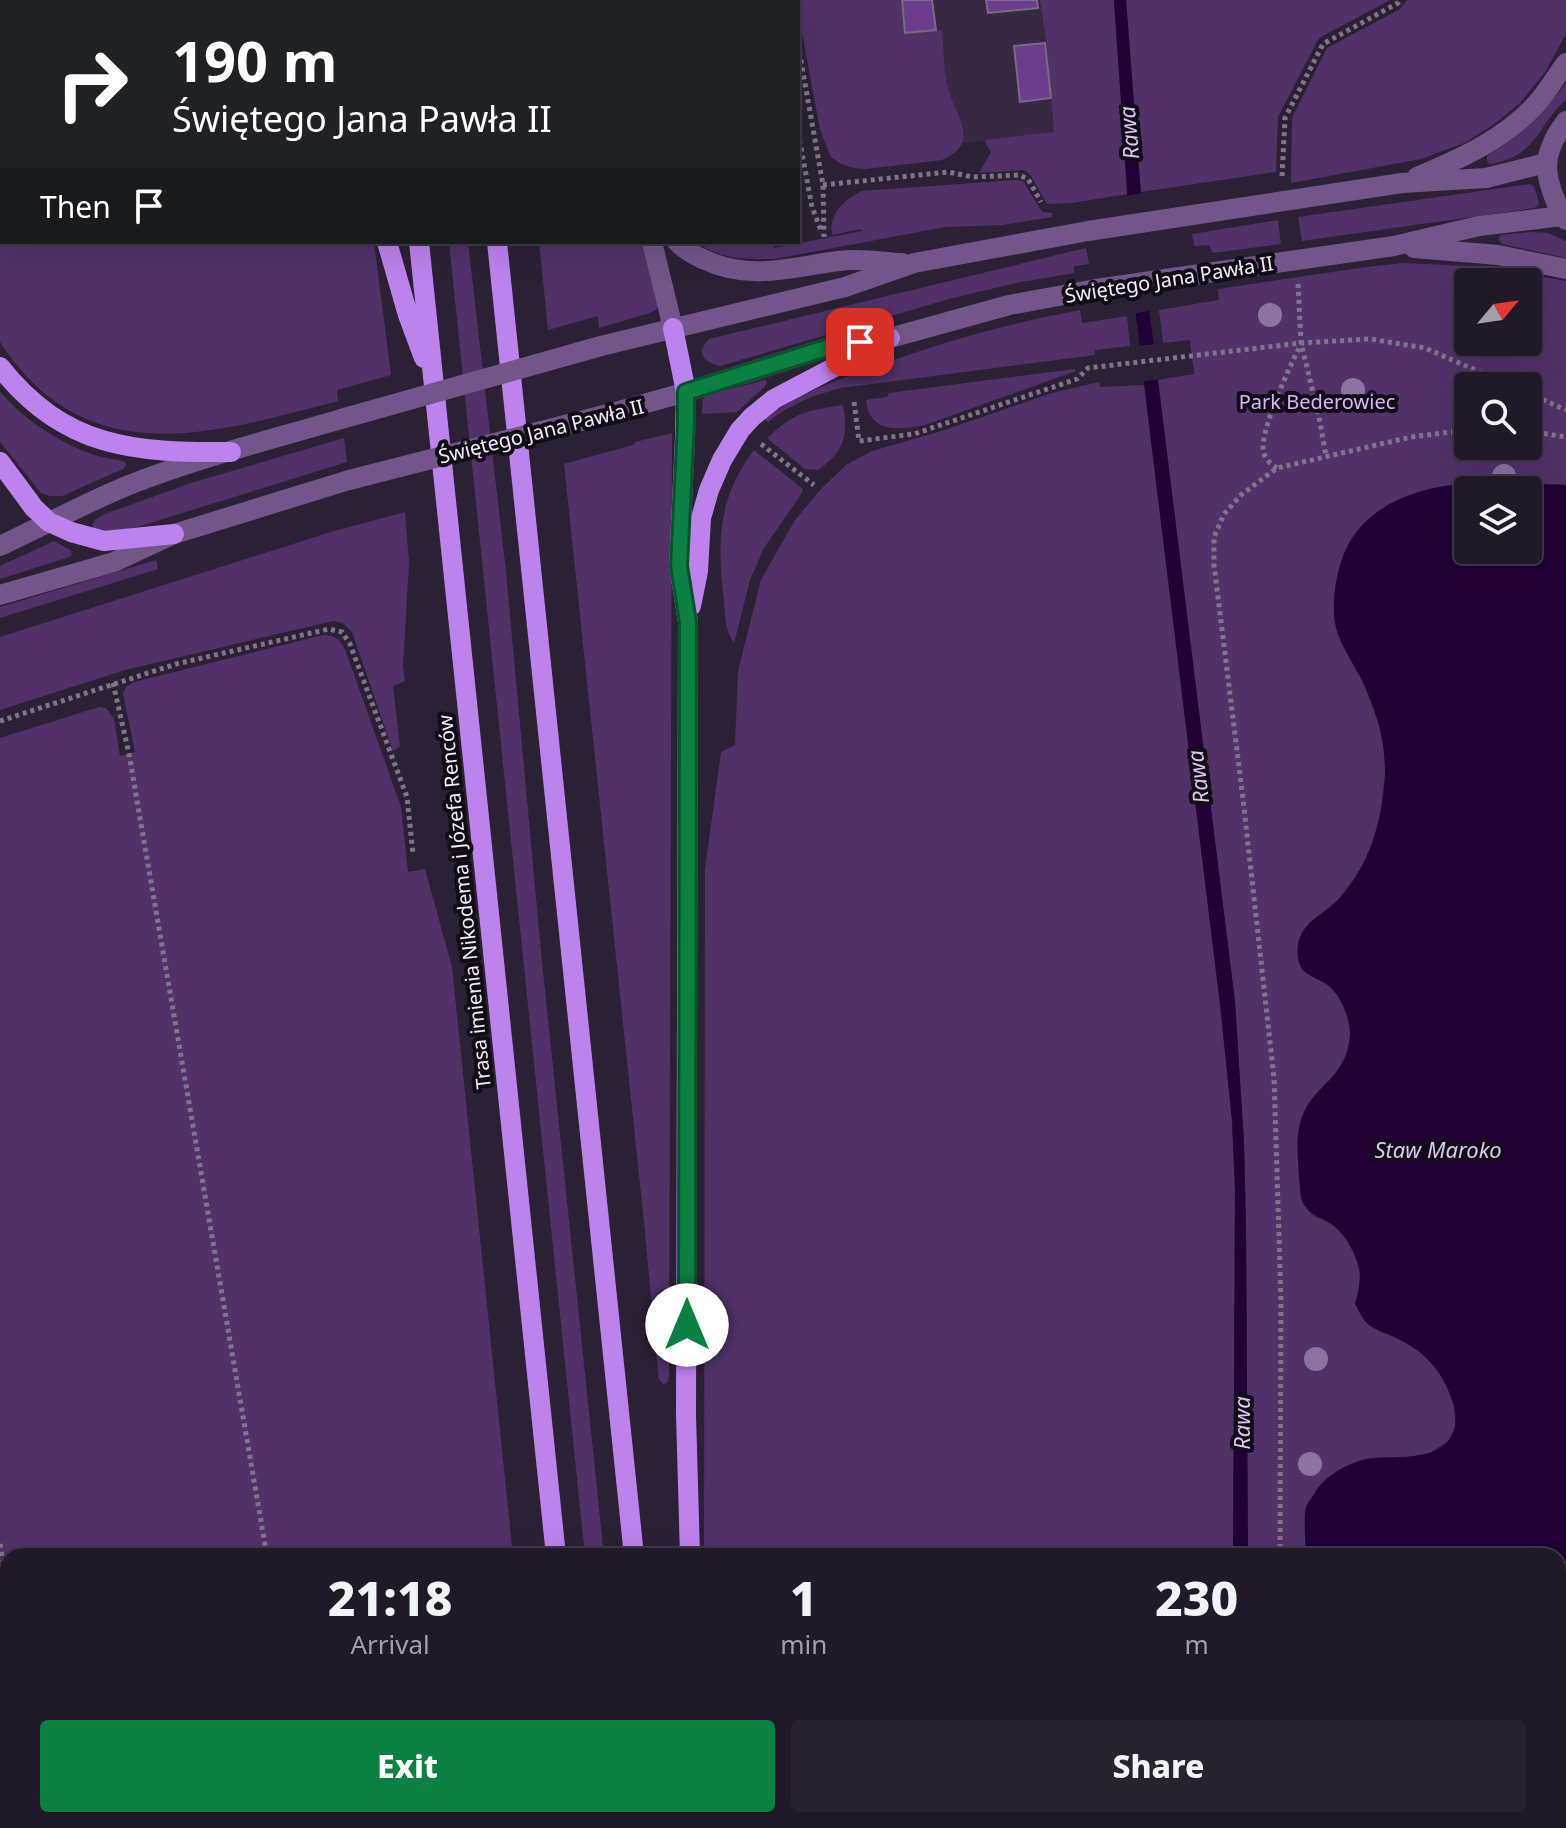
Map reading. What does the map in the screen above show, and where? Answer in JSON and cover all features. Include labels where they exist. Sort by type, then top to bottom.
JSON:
[{"type":"main road","points":[[388,244],[408,315],[434,385]]},
{"type":"main road","name":"Trasa imienia Nikodema i Józefa Renców","points":[[419,244],[555,1548]]},
{"type":"main road","points":[[497,244],[633,1548]]},
{"type":"main road","points":[[673,328],[686,392],[679,566],[688,622],[686,1415],[690,1548]]},
{"type":"main road","points":[[688,622],[698,571],[701,518],[722,460],[740,430],[774,399],[890,338]]},
{"type":"main road","points":[[0,367],[25,396],[49,415],[103,441],[176,452],[231,452]]},
{"type":"main road","points":[[0,462],[34,508],[49,522],[86,538],[104,541],[174,534]]},
{"type":"street","points":[[1402,183],[1460,158],[1497,137],[1536,103],[1566,63]]},
{"type":"street","points":[[1564,218],[1548,185],[1546,163],[1555,135],[1566,121]]},
{"type":"street","points":[[0,546],[130,485],[231,452],[601,346],[845,287],[914,263],[1088,231],[1402,183],[1486,178],[1546,163]]},
{"type":"street","name":"Świętego Jana Pawła II","points":[[0,595],[114,562],[174,534],[349,480],[608,414],[829,347],[890,338],[1009,305],[1096,289],[1394,246],[1479,226],[1564,218]]},
{"type":"street","points":[[652,244],[673,328]]},
{"type":"street","points":[[679,244],[721,268],[747,272],[785,270],[842,260],[914,263]]},
{"type":"street","points":[[1394,246],[1498,255],[1566,269]]},
{"type":"path","points":[[1282,177],[1285,118],[1323,44],[1400,0]]},
{"type":"path","points":[[800,55],[823,185],[824,238],[812,207],[800,143]]},
{"type":"path","points":[[823,185],[948,172],[973,177],[1019,175],[1028,179],[1041,202]]},
{"type":"path","points":[[1297,277],[1301,343],[1326,456]]},
{"type":"path","points":[[854,402],[859,441],[914,434],[1077,379],[1088,368],[1301,343],[1370,339],[1425,348],[1480,372]]},
{"type":"path","points":[[1277,468],[1263,452],[1265,436],[1282,382],[1301,343]]},
{"type":"path","points":[[1542,399],[1566,410]]},
{"type":"path","points":[[1280,1548],[1281,1301],[1274,1078],[1214,565],[1214,537],[1224,514],[1241,495],[1277,468],[1411,437],[1454,432]]},
{"type":"path","points":[[1542,433],[1566,437]]},
{"type":"path","points":[[761,444],[814,485]]},
{"type":"path","points":[[0,721],[176,664],[329,629],[342,632],[350,644],[407,797],[413,854]]},
{"type":"path","points":[[113,683],[129,754],[266,1548]]},
{"type":"shaded area","points":[[800,0],[1051,0],[1064,131],[846,157]]},
{"type":"green space","points":[[800,0],[900,0],[905,34],[942,30],[947,85],[963,130],[960,146],[954,153],[942,160],[853,168],[831,157],[820,130],[800,22]]},
{"type":"green space","points":[[1040,0],[1114,0],[1127,194],[1047,204],[1031,176],[1024,170],[979,173],[991,152],[984,140],[1054,132]]},
{"type":"green space","points":[[1126,0],[1390,0],[1319,38],[1278,117],[1276,172],[1141,192]]},
{"type":"green space","points":[[1407,0],[1566,0],[1566,34],[1545,72],[1520,103],[1464,143],[1421,159],[1291,183],[1292,118],[1327,48],[1400,9]]},
{"type":"green space","points":[[1566,83],[1566,100],[1527,147],[1506,160],[1487,162],[1487,156],[1530,123]]},
{"type":"green space","points":[[1016,180],[1023,181],[1042,212],[1052,213],[1052,217],[1003,225],[945,227],[775,259],[724,255],[700,244],[784,244],[774,248],[862,231],[832,235],[833,220],[839,208],[862,191]]},
{"type":"green space","points":[[1529,184],[1534,186],[1539,203],[1534,208],[1302,241],[1298,217]]},
{"type":"green space","points":[[1278,220],[1281,244],[1213,253],[1209,245],[1194,246],[1192,234]]},
{"type":"green space","points":[[1548,233],[1566,241],[1566,258],[1502,244],[1499,240],[1500,235]]},
{"type":"green space","points":[[0,244],[374,244],[391,375],[337,390],[338,401],[291,413],[198,432],[154,433],[111,427],[71,412],[34,384],[0,342]]},
{"type":"green space","points":[[449,244],[468,244],[506,572],[541,952],[603,1548],[584,1548]]},
{"type":"green space","points":[[539,244],[644,244],[657,309],[599,328],[598,316],[548,330]]},
{"type":"green space","points":[[1086,248],[1089,264],[1074,266],[1074,273],[949,299],[720,366],[710,362],[702,353],[709,339]]},
{"type":"green space","name":"Park Bederowiec","points":[[1404,263],[1488,267],[1494,268],[1454,268],[1454,356],[1542,356],[1542,277],[1566,281],[1566,485],[1542,487],[1542,476],[1454,476],[1454,485],[1427,490],[1386,506],[1362,679],[1384,748],[1385,774],[1380,820],[1367,858],[1353,880],[1339,899],[1309,923],[1327,982],[1345,1011],[1350,1037],[1343,1062],[1303,1114],[1299,1175],[1303,1199],[1309,1211],[1335,1227],[1354,1252],[1360,1274],[1355,1304],[1378,1331],[1416,1348],[1433,1363],[1454,1405],[1456,1427],[1448,1441],[1430,1453],[1402,1458],[1306,1507],[1306,1548],[1248,1548],[1246,1223],[1235,1002],[1157,380],[1194,374],[1190,340],[1163,343],[1159,310],[1219,300],[1218,289],[1366,267]]},
{"type":"green space","points":[[1080,310],[1082,323],[1127,316],[1130,346],[1095,350],[1095,355],[841,388],[803,401],[768,422],[765,419],[815,389],[897,359],[974,334]]},
{"type":"green space","points":[[1076,371],[916,427],[897,428],[880,424],[868,411],[866,400],[887,397],[889,393]]},
{"type":"green space","points":[[765,380],[765,386],[737,412],[702,414],[703,399],[707,395]]},
{"type":"green space","points":[[1099,382],[1100,387],[1144,385],[1232,1120],[1235,1191],[1233,1548],[704,1548],[705,869],[721,752],[735,745],[738,671],[761,580],[795,520],[846,465],[872,451],[1052,393]]},
{"type":"green space","points":[[0,391],[19,411],[55,437],[81,450],[125,462],[126,465],[62,496],[41,493],[0,442]]},
{"type":"green space","points":[[843,405],[845,425],[842,442],[834,456],[818,470],[805,469],[767,438],[802,414]]},
{"type":"green space","points":[[672,433],[669,1376],[667,1383],[663,1384],[659,1379],[657,1363],[564,464]]},
{"type":"green space","points":[[344,438],[347,462],[137,527],[109,532],[93,528],[96,519],[105,514],[191,483]]},
{"type":"green space","points":[[754,450],[803,489],[764,548],[750,580],[734,643],[725,618],[722,522],[733,486]]},
{"type":"green space","points":[[405,512],[409,563],[403,666],[405,681],[393,686],[400,746],[393,751],[352,632],[343,623],[333,621],[125,670],[0,710],[0,637],[334,531]]},
{"type":"green space","points":[[54,541],[70,550],[70,557],[0,579],[0,566]]},
{"type":"green space","points":[[156,560],[158,569],[0,618],[0,607]]},
{"type":"green space","points":[[323,635],[338,639],[346,652],[401,807],[408,872],[425,869],[452,967],[512,1548],[0,1548],[0,738],[99,707],[106,708],[114,719],[120,756],[135,752],[123,693],[134,682]]},
{"type":"water","name":"Rawa","points":[[1114,0],[1126,0],[1150,315],[1235,1002],[1246,1223],[1248,1548],[1233,1548],[1235,1191],[1232,1120],[1136,317]]},
{"type":"water","name":"Staw Maroko","points":[[1542,484],[1566,485],[1566,1548],[1306,1548],[1306,1507],[1332,1475],[1352,1463],[1367,1459],[1429,1453],[1448,1441],[1455,1426],[1448,1389],[1431,1363],[1415,1349],[1364,1320],[1355,1304],[1360,1274],[1354,1253],[1336,1227],[1304,1205],[1298,1154],[1302,1117],[1307,1106],[1343,1061],[1350,1035],[1347,1015],[1338,996],[1329,986],[1303,970],[1299,962],[1299,939],[1313,920],[1340,898],[1367,856],[1377,825],[1385,776],[1384,750],[1375,712],[1336,628],[1334,611],[1338,573],[1351,539],[1363,524],[1393,502],[1429,489],[1454,485],[1454,564],[1542,564]]},
{"type":"pier","points":[[1145,193],[1153,310],[1132,314],[1124,196]]},
{"type":"pier","points":[[1157,344],[1161,379],[1139,382],[1135,346]]},
{"type":"building","points":[[902,0],[932,0],[936,30],[905,33]]},
{"type":"building","points":[[986,0],[1037,0],[1038,8],[988,13]]},
{"type":"building","points":[[1045,43],[1051,98],[1020,102],[1014,46]]},
{"type":"route","points":[[687,1325],[688,622],[679,566],[686,392],[829,347],[860,342]]}]
